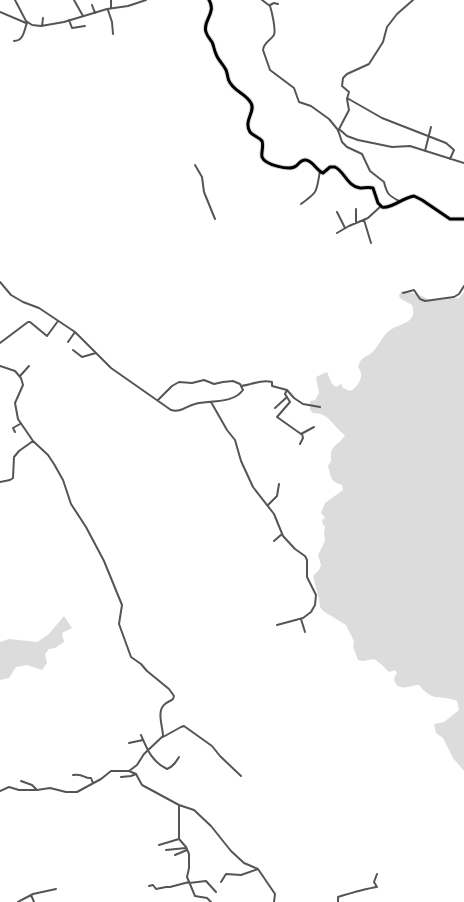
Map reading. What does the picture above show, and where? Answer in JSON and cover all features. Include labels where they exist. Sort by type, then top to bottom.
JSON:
[{"type":"main road","points":[[209,0],[212,7],[210,16],[205,26],[206,31],[213,45],[216,56],[226,70],[230,83],[234,88],[246,96],[252,104],[248,125],[252,134],[262,141],[263,158],[270,164],[291,168],[295,167],[302,160],[314,164],[320,171],[324,172],[330,167],[335,167],[340,170],[352,185],[359,188],[372,187],[381,206],[388,208],[399,201],[410,197],[415,197],[450,220],[464,219]]},
{"type":"street","points":[[14,41],[19,41],[22,38],[27,23],[15,0]]},
{"type":"street","points":[[74,0],[83,16]]},
{"type":"street","points":[[111,0],[111,8]]},
{"type":"street","points":[[0,12],[27,23],[42,26],[111,8],[128,6],[146,0]]},
{"type":"street","points":[[262,0],[270,5],[274,3],[278,4]]},
{"type":"street","points":[[399,201],[388,194],[384,182],[370,171],[362,154],[347,147],[342,142],[339,130],[349,112],[346,98],[349,92],[342,86],[342,78],[347,74],[369,64],[383,42],[387,26],[397,14],[413,0]]},
{"type":"street","points":[[92,5],[95,13]]},
{"type":"street","points":[[270,5],[274,32],[263,50],[270,70],[294,87],[298,102],[311,106],[327,117],[347,136],[358,140],[392,147],[410,146],[464,163]]},
{"type":"street","points":[[107,9],[112,22],[113,34]]},
{"type":"street","points":[[42,26],[43,18]]},
{"type":"street","points":[[69,20],[72,28],[85,26]]},
{"type":"street","points":[[346,98],[382,118],[453,147],[454,151],[450,159]]},
{"type":"street","points":[[425,151],[431,127]]},
{"type":"street","points":[[195,165],[202,176],[204,192],[215,219]]},
{"type":"street","points":[[301,204],[316,192],[320,171]]},
{"type":"street","points":[[337,233],[370,217],[381,206]]},
{"type":"street","points":[[356,209],[356,223]]},
{"type":"street","points":[[337,212],[345,228]]},
{"type":"street","points":[[364,220],[371,243]]},
{"type":"street","points":[[0,282],[11,295],[23,302],[39,308],[76,332],[110,368],[169,408],[177,411],[206,401],[211,402],[228,399],[240,394],[243,390],[237,382],[231,381],[214,384],[204,380],[192,383],[179,382],[172,386],[158,400]]},
{"type":"street","points":[[403,293],[414,290],[420,299],[423,300],[451,298],[458,295],[464,286]]},
{"type":"street","points":[[0,343],[27,322],[30,322],[47,336],[58,321]]},
{"type":"street","points":[[68,342],[76,332]]},
{"type":"street","points":[[74,350],[82,357],[96,353]]},
{"type":"street","points":[[0,366],[12,370],[20,376],[23,385],[15,401],[20,424],[33,441],[48,455],[54,464],[63,480],[71,504],[86,527],[104,561],[122,604],[119,624],[130,658],[142,664],[147,671],[169,689],[174,696],[173,699],[164,704],[161,709],[160,719],[163,734],[162,738]]},
{"type":"street","points":[[20,376],[29,366]]},
{"type":"street","points":[[241,386],[267,380],[272,382],[272,386],[287,390],[294,398],[303,404],[320,407]]},
{"type":"street","points":[[287,390],[285,394],[290,402],[277,417],[302,434]]},
{"type":"street","points":[[275,408],[287,397]]},
{"type":"street","points":[[211,402],[227,430],[235,440],[240,461],[252,486],[268,505],[282,534],[306,557],[308,561],[307,577],[316,595],[316,602],[311,612],[301,619],[277,625]]},
{"type":"street","points":[[14,432],[13,428],[20,424]]},
{"type":"street","points":[[302,434],[314,427]]},
{"type":"street","points":[[300,444],[303,438],[302,434]]},
{"type":"street","points":[[0,482],[13,478],[14,457],[19,451],[33,441]]},
{"type":"street","points":[[268,505],[277,496],[279,484]]},
{"type":"street","points":[[274,541],[282,534]]},
{"type":"street","points":[[301,619],[305,632]]},
{"type":"street","points":[[129,771],[138,765],[143,755],[162,738],[184,726],[212,746],[241,776]]},
{"type":"street","points":[[141,735],[154,760],[167,769],[174,765],[179,757]]},
{"type":"street","points":[[129,742],[143,740]]},
{"type":"street","points":[[0,791],[9,787],[19,790],[50,788],[66,792],[77,792],[101,779],[111,771],[129,771],[136,774],[142,785],[179,805],[194,810],[211,826],[231,851],[244,863],[258,868],[275,894],[274,902]]},
{"type":"street","points":[[73,775],[81,774],[87,778],[91,778],[93,783]]},
{"type":"street","points":[[121,778],[136,774]]},
{"type":"street","points":[[21,781],[32,785],[37,790]]},
{"type":"street","points":[[179,805],[179,839],[187,849],[189,855],[189,882],[195,896],[207,898],[211,902]]},
{"type":"street","points":[[159,845],[179,839]]},
{"type":"street","points":[[166,850],[187,849]]},
{"type":"street","points":[[175,855],[187,849]]},
{"type":"street","points":[[221,882],[227,874],[241,875],[258,868]]},
{"type":"street","points":[[184,876],[188,873]]},
{"type":"street","points":[[338,902],[338,897],[365,888],[371,889],[377,887],[374,882],[377,874]]},
{"type":"street","points":[[149,886],[153,885],[156,889],[189,882],[208,881],[216,892]]},
{"type":"street","points":[[18,902],[32,895],[56,889]]},
{"type":"street","points":[[32,895],[34,902]]},
{"type":"shaded area","points":[[401,291],[421,295],[430,301],[459,298],[464,292],[464,771],[453,758],[443,738],[436,733],[434,724],[444,722],[459,710],[457,701],[428,694],[419,685],[399,687],[394,681],[394,677],[397,673],[395,670],[389,672],[374,659],[363,661],[358,660],[353,647],[354,641],[346,625],[323,611],[320,607],[313,576],[319,570],[321,565],[318,555],[325,541],[325,526],[323,525],[322,520],[325,518],[321,513],[325,503],[343,490],[342,485],[333,480],[328,466],[331,461],[333,448],[345,435],[323,415],[313,413],[310,410],[310,401],[315,400],[319,393],[316,377],[327,372],[332,384],[336,387],[341,384],[343,388],[350,391],[356,387],[361,377],[358,367],[362,360],[373,351],[384,335],[390,330],[407,322],[413,316],[412,305],[401,299],[399,296]]},
{"type":"shaded area","points":[[64,616],[72,628],[62,633],[64,642],[55,648],[49,649],[45,654],[47,663],[42,670],[27,665],[16,667],[9,678],[0,680],[0,642],[9,639],[37,642],[48,635]]}]
